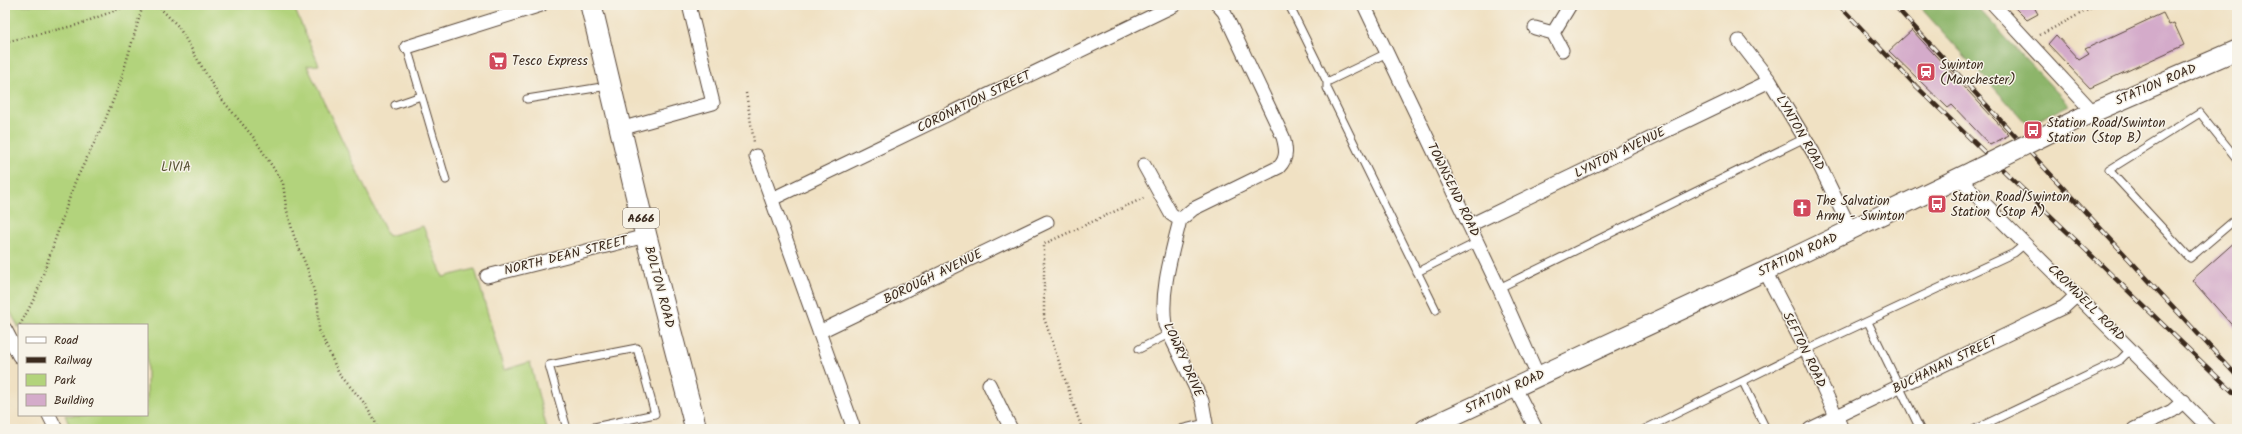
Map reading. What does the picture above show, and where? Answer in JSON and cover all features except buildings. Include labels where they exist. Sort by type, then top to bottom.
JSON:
[{"type":"main road","name":"BOLTON ROAD","points":[[591,5],[646,236],[694,428]]},
{"type":"main road","name":"STATION ROAD","points":[[1425,429],[1766,271],[1966,175],[2086,115],[2236,55]]},
{"type":"street","points":[[407,47],[541,5]]},
{"type":"street","points":[[620,129],[713,103],[689,5]]},
{"type":"street","name":"CORONATION STREET","points":[[772,199],[1175,5]]},
{"type":"street","points":[[1144,165],[1171,214],[1180,220],[1193,209],[1279,167],[1285,155],[1286,148],[1283,137],[1224,12],[1218,5]]},
{"type":"street","name":"TOWNSEND ROAD","points":[[1364,5],[1500,288],[1538,376]]},
{"type":"street","points":[[1553,33],[1570,5]]},
{"type":"street","points":[[1994,5],[2028,41],[2086,115]]},
{"type":"street","points":[[1535,28],[1553,33],[1562,50]]},
{"type":"street","name":"LYNTON ROAD","points":[[1739,41],[1770,81],[1805,138],[1851,230]]},
{"type":"street","name":"LYNTON AVENUE","points":[[1470,225],[1770,81]]},
{"type":"street","points":[[756,156],[854,429]]},
{"type":"street","name":"CROMWELL ROAD","points":[[1966,175],[2026,243],[2184,401],[2210,429]]},
{"type":"street","name":"LOWRY DRIVE","points":[[1180,220],[1164,297],[1163,314],[1165,325],[1169,334],[1202,401],[1206,426]]},
{"type":"street","name":"BOROUGH AVENUE","points":[[819,332],[1047,222]]},
{"type":"street","name":"NORTH DEAN STREET","points":[[487,276],[646,236]]},
{"type":"street","name":"SEFTON ROAD","points":[[1766,271],[1806,350],[1842,429]]},
{"type":"street","name":"BUCHANAN STREET","points":[[1810,429],[2064,307],[2077,295]]},
{"type":"street","points":[[5,329],[13,354]]},
{"type":"street","points":[[989,384],[1011,429]]},
{"type":"street","points":[[1515,388],[1536,429]]},
{"type":"street","points":[[2134,429],[2172,411],[2184,401]]},
{"type":"street","points":[[50,416],[56,429]]},
{"type":"lane","points":[[1289,5],[1327,82],[1327,88],[1436,310]]},
{"type":"lane","points":[[407,47],[446,180]]},
{"type":"lane","points":[[1327,82],[1387,53]]},
{"type":"lane","points":[[527,99],[610,85]]},
{"type":"lane","points":[[395,105],[421,96]]},
{"type":"lane","points":[[2237,159],[2234,149],[2200,113],[2109,170],[2190,258],[2237,218]]},
{"type":"lane","points":[[1500,288],[1805,138]]},
{"type":"lane","points":[[1417,272],[1478,242]]},
{"type":"lane","points":[[1645,429],[1806,350],[2014,253],[2026,243]]},
{"type":"lane","points":[[1868,322],[1920,429]]},
{"type":"lane","points":[[1139,349],[1169,334]]},
{"type":"lane","points":[[567,429],[550,365],[637,348],[655,414],[585,429]]},
{"type":"lane","points":[[1975,429],[2120,360],[2131,349]]},
{"type":"lane","points":[[1743,382],[1766,429]]},
{"type":"lane","points":[[1181,429],[1206,426]]},
{"type":"path","points":[[5,7],[13,5]]},
{"type":"path","points":[[5,42],[76,25],[129,5]]},
{"type":"path","points":[[21,324],[36,295],[75,182],[110,110],[143,5]]},
{"type":"path","points":[[156,5],[178,26],[219,96],[254,138],[283,183],[288,214],[308,270],[318,305],[319,330],[340,374],[362,400],[375,421],[377,429]]},
{"type":"path","points":[[2028,41],[2097,5]]},
{"type":"path","points":[[746,93],[756,156]]},
{"type":"path","points":[[1082,429],[1044,318],[1044,244],[1158,191]]},
{"type":"green space","name":"LIVIA","points":[[5,5],[293,5],[319,65],[307,66],[388,236],[423,226],[443,277],[475,269],[504,370],[530,362],[547,429],[71,429],[65,416],[148,416],[148,324],[18,324],[18,326],[5,302]]},
{"type":"green space","points":[[1918,5],[1975,5],[2069,105],[2028,125]]},
{"type":"railway","points":[[1839,5],[1916,86],[2237,396]]},
{"type":"railway","points":[[1894,5],[2237,376]]},
{"type":"place","name":"Tesco Express","points":[[498,61]]},
{"type":"place","name":"Swinton (Manchester)","points":[[1926,72]]},
{"type":"place","name":"Station Road/Swinton Station (Stop B)","points":[[2033,130]]},
{"type":"place","name":"Station Road/Swinton Station (Stop A)","points":[[1937,204]]},
{"type":"place","name":"The Salvation Army - Swinton","points":[[1802,208]]}]
